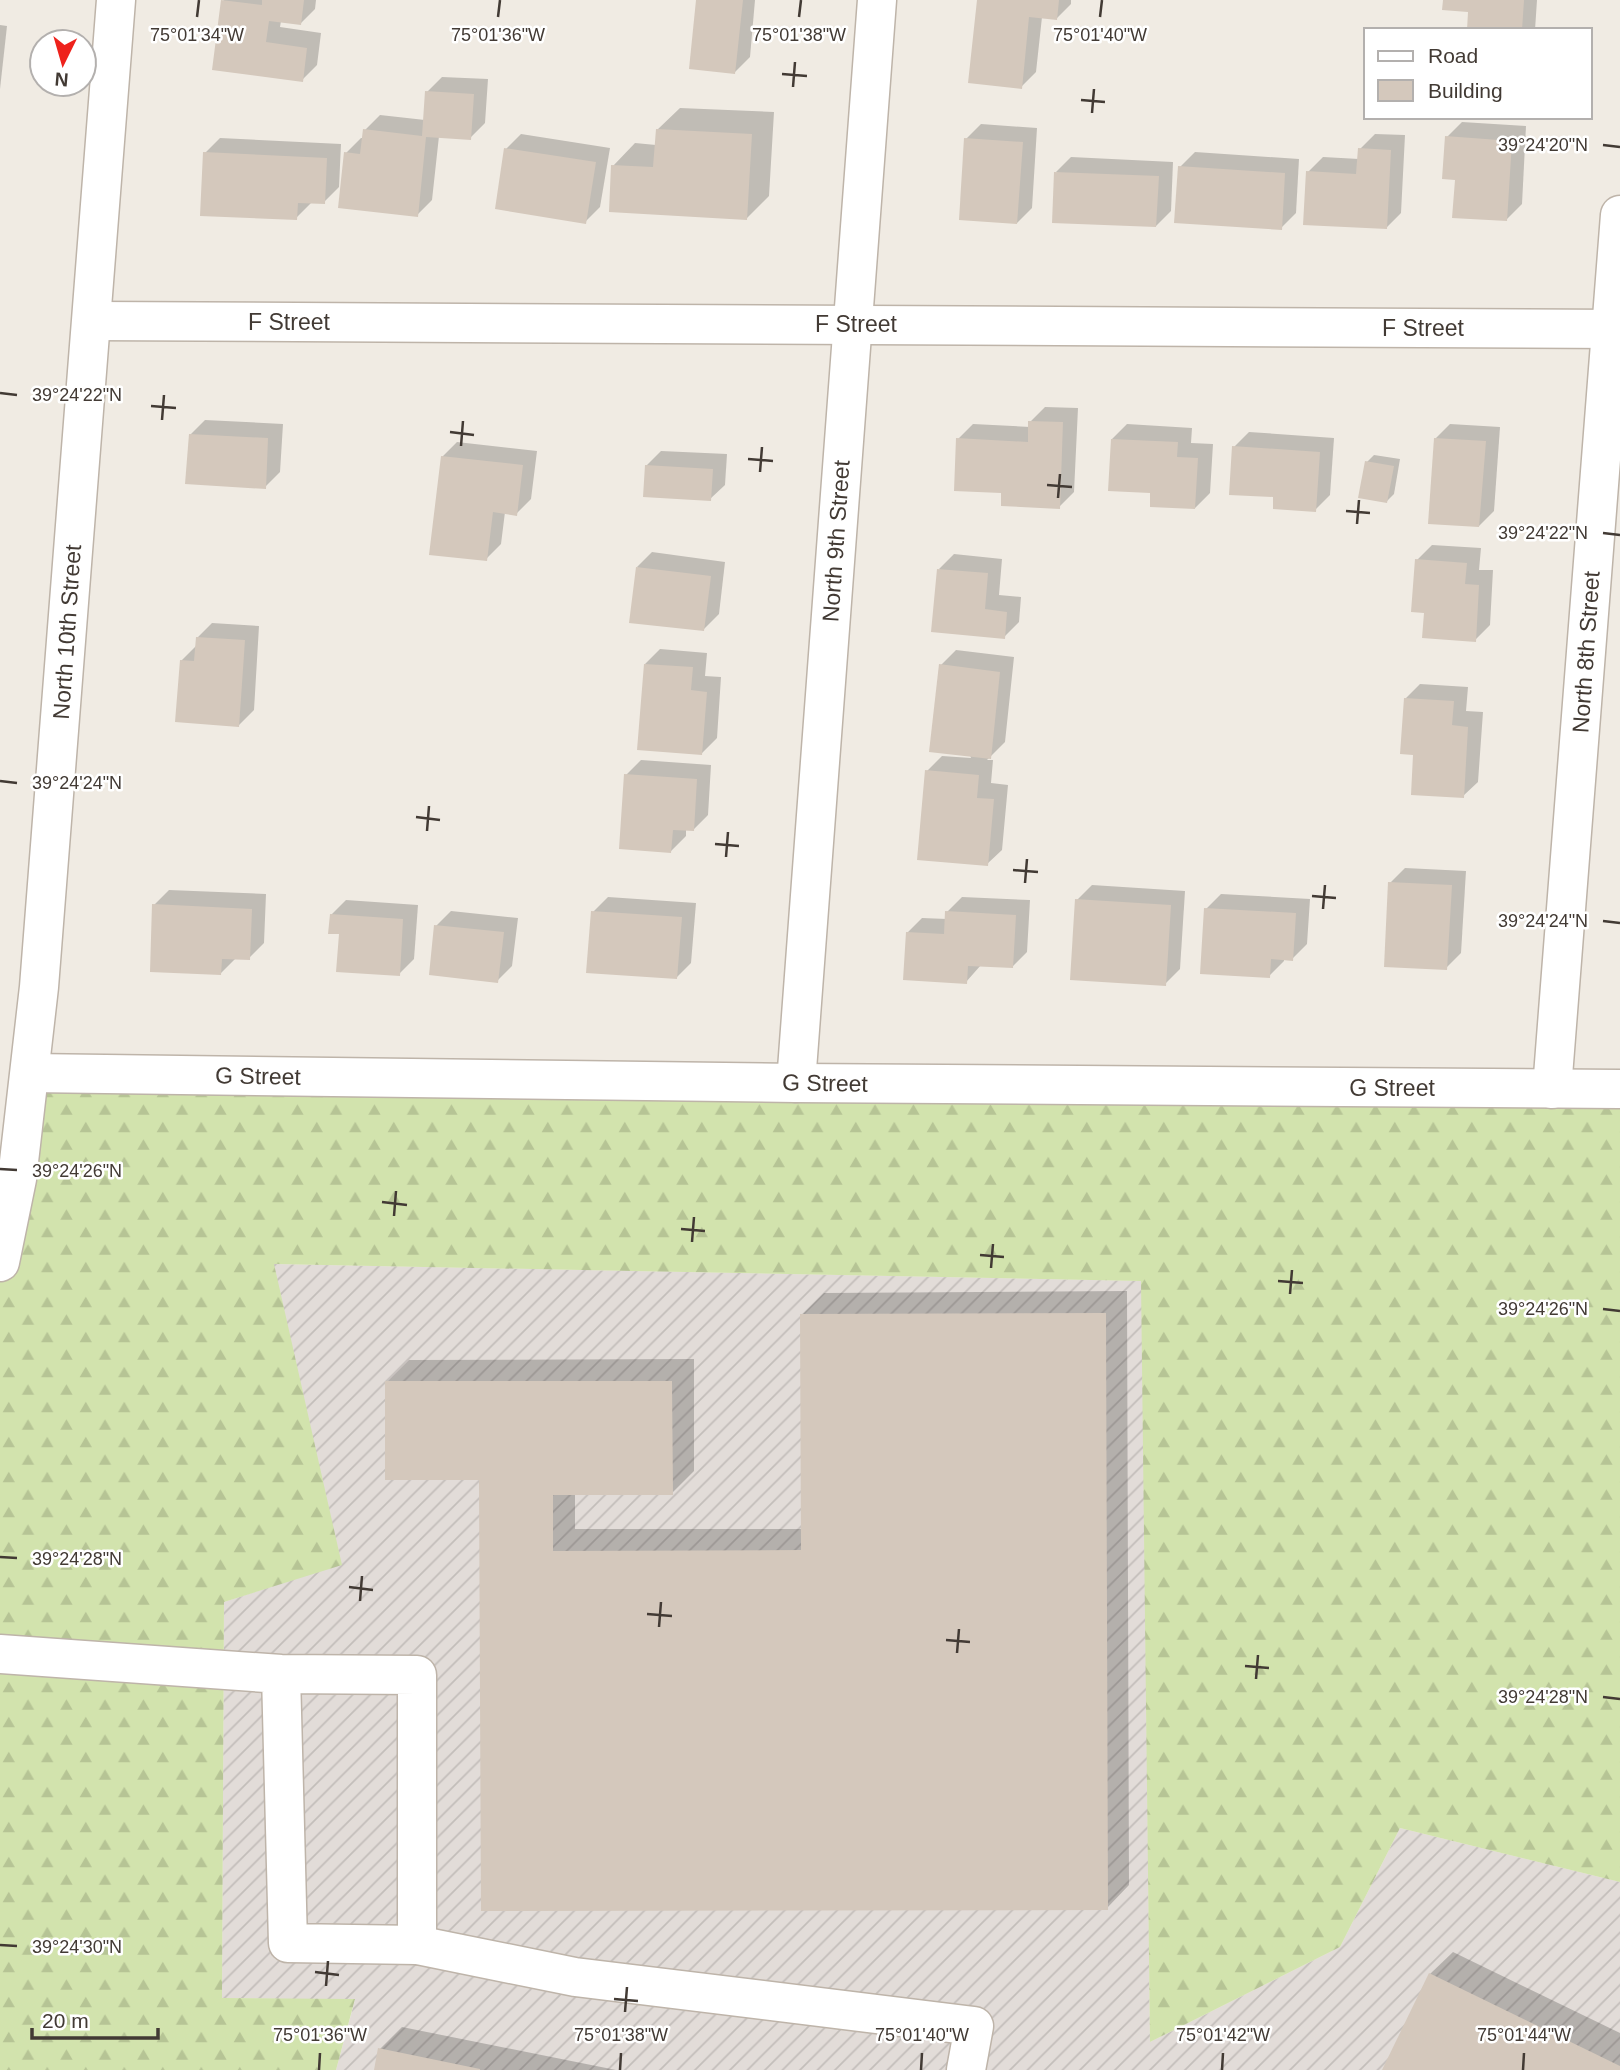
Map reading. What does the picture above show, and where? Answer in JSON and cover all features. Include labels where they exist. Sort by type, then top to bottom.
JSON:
[{"type":"street","name":"North 10th Street","points":[[0,1262],[17,1179],[41,973],[116,0]]},
{"type":"street","name":"North 9th Street","points":[[796,1083],[877,0]]},
{"type":"street","name":"North 8th Street","points":[[1552,1089],[1616,329],[1620,215]]},
{"type":"street","name":"F Street","points":[[92,321],[1616,329]]},
{"type":"street","name":"G Street","points":[[30,1073],[796,1083],[1620,1089]]},
{"type":"street","points":[[0,1654],[281,1674],[417,1675],[417,1945]]},
{"type":"street","points":[[281,1674],[288,1943],[417,1945],[575,1978],[974,2026],[965,2070]]},
{"type":"shaded area","points":[[273,1264],[1142,1281],[1150,2042],[1340,1947],[1400,1828],[1620,1882],[1620,2070],[336,2070],[355,2000],[222,1998],[224,1602],[341,1564]]},
{"type":"green space","points":[[24,1077],[1620,1087],[1620,1882],[1400,1828],[1340,1947],[1150,2042],[1141,1281],[274,1264],[342,1565],[224,1602],[222,1998],[355,1999],[336,2070],[0,2070],[0,1211]]},
{"type":"building","points":[[221,0],[262,5],[262,0],[304,0],[301,25],[269,21],[266,42],[307,48],[303,82],[212,70]]},
{"type":"building","points":[[696,0],[743,0],[735,74],[689,69]]},
{"type":"building","points":[[977,0],[1059,0],[1057,20],[1029,17],[1022,89],[968,83]]},
{"type":"building","points":[[1443,0],[1524,0],[1522,28],[1467,28],[1468,12],[1442,10]]},
{"type":"building","points":[[425,91],[474,94],[471,140],[426,137],[418,217],[338,208],[344,152],[360,154],[363,129],[422,136]]},
{"type":"building","points":[[656,129],[752,134],[747,220],[609,212],[611,165],[653,167]]},
{"type":"building","points":[[1445,136],[1512,141],[1507,221],[1452,218],[1455,180],[1442,179]]},
{"type":"building","points":[[964,138],[1023,142],[1017,224],[959,220]]},
{"type":"building","points":[[504,148],[596,162],[586,224],[495,209]]},
{"type":"building","points":[[1358,148],[1391,150],[1387,229],[1303,225],[1306,171],[1356,174]]},
{"type":"building","points":[[203,152],[327,158],[325,204],[298,203],[297,220],[200,216]]},
{"type":"building","points":[[1178,166],[1285,173],[1282,230],[1174,223]]},
{"type":"building","points":[[1054,172],[1159,176],[1156,227],[1052,223]]},
{"type":"building","points":[[1028,421],[1063,422],[1060,509],[1001,506],[1001,493],[954,491],[956,438],[1028,442]]},
{"type":"building","points":[[189,434],[268,438],[266,489],[185,484]]},
{"type":"building","points":[[1434,438],[1486,441],[1479,527],[1428,524]]},
{"type":"building","points":[[1111,439],[1178,442],[1177,457],[1198,458],[1195,509],[1150,507],[1150,493],[1108,491]]},
{"type":"building","points":[[1232,446],[1320,452],[1316,512],[1273,509],[1273,497],[1229,495]]},
{"type":"building","points":[[441,456],[523,465],[517,516],[493,512],[487,561],[429,555]]},
{"type":"building","points":[[1365,461],[1394,466],[1387,503],[1358,498]]},
{"type":"building","points":[[645,465],[713,469],[711,501],[643,497]]},
{"type":"building","points":[[1415,559],[1467,563],[1465,584],[1479,585],[1476,642],[1422,638],[1424,613],[1411,612]]},
{"type":"building","points":[[636,567],[711,576],[704,631],[629,623]]},
{"type":"building","points":[[937,569],[988,573],[985,609],[1007,612],[1005,639],[931,632]]},
{"type":"building","points":[[196,637],[245,640],[239,727],[175,722],[180,660],[194,661]]},
{"type":"building","points":[[644,664],[693,667],[691,690],[707,692],[702,755],[637,750]]},
{"type":"building","points":[[939,664],[1000,672],[991,759],[929,752]]},
{"type":"building","points":[[1404,698],[1454,701],[1452,725],[1468,727],[1464,798],[1411,795],[1413,755],[1400,754]]},
{"type":"building","points":[[925,770],[979,775],[977,798],[994,799],[988,866],[917,860]]},
{"type":"building","points":[[624,774],[697,779],[694,831],[673,830],[671,853],[619,849]]},
{"type":"building","points":[[1388,882],[1452,885],[1447,970],[1384,967]]},
{"type":"building","points":[[1075,899],[1171,905],[1166,986],[1070,980]]},
{"type":"building","points":[[152,904],[252,909],[250,960],[222,959],[221,975],[150,972]]},
{"type":"building","points":[[1204,908],[1296,913],[1293,961],[1271,959],[1270,978],[1200,974]]},
{"type":"building","points":[[591,911],[682,917],[677,979],[586,973]]},
{"type":"building","points":[[945,911],[1016,915],[1013,968],[968,966],[967,984],[903,980],[906,932],[944,934]]},
{"type":"building","points":[[330,914],[403,919],[400,976],[336,972],[339,934],[328,934]]},
{"type":"building","points":[[434,925],[504,932],[498,983],[429,975]]},
{"type":"building","points":[[1106,1313],[1108,1910],[481,1911],[479,1480],[385,1480],[385,1381],[672,1381],[673,1495],[553,1495],[553,1551],[801,1550],[800,1314]]},
{"type":"building","points":[[1429,1973],[1620,2066],[1620,2070],[1382,2070]]},
{"type":"building","points":[[378,2048],[480,2069],[480,2070],[374,2070]]}]
